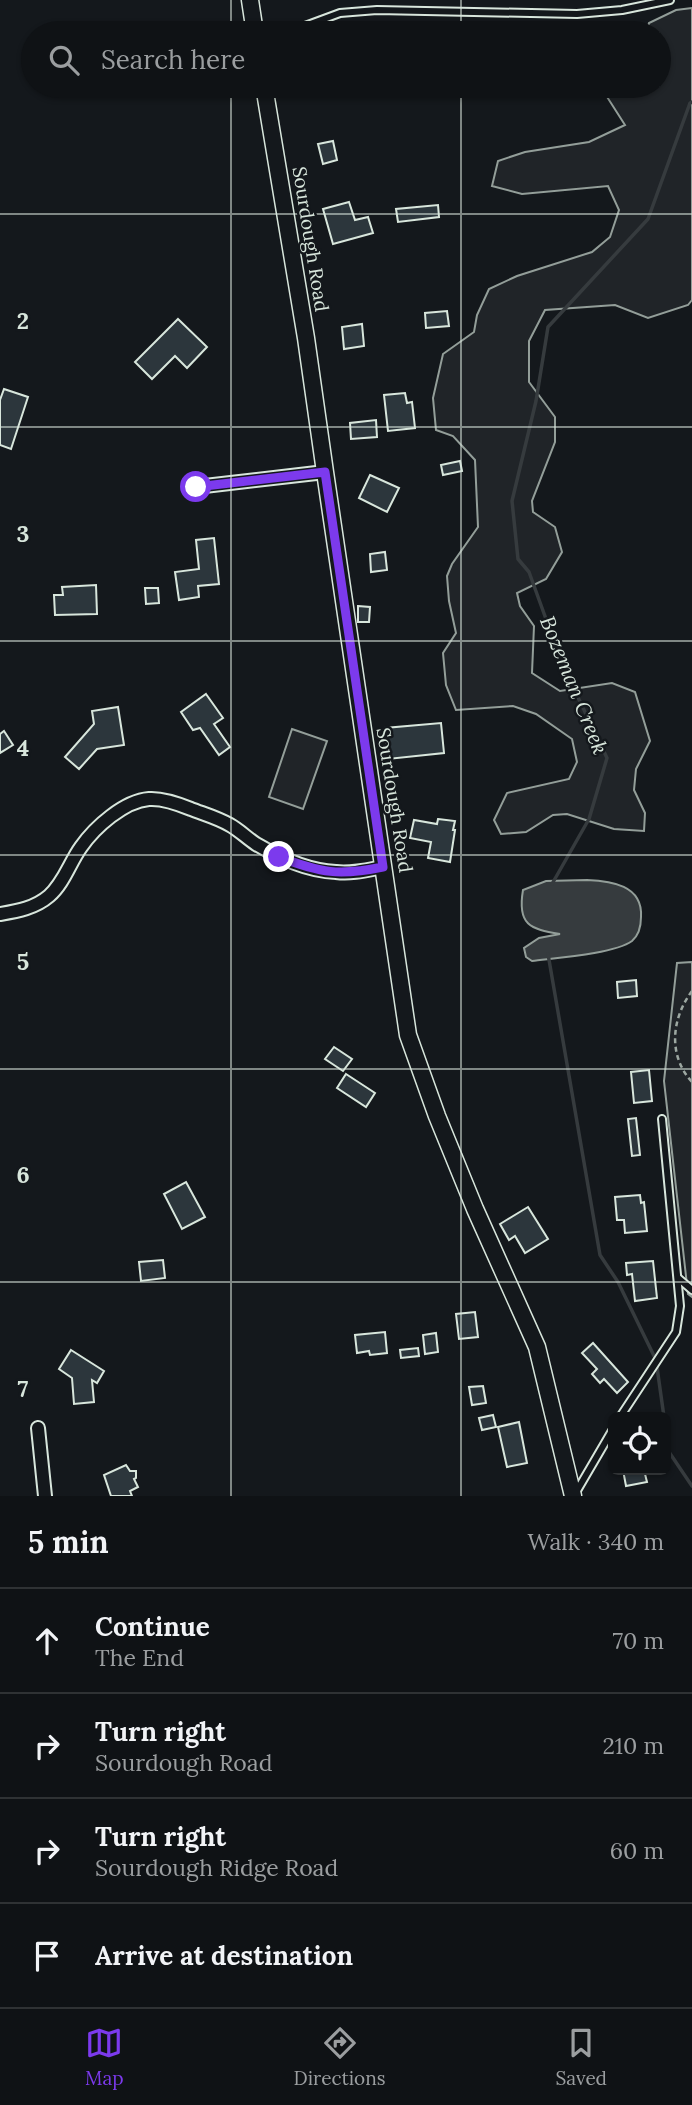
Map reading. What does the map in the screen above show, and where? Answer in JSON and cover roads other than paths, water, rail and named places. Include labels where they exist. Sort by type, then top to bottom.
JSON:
[{"type":"street","points":[[250,0],[253,21]]},
{"type":"street","name":"Sourdough Road","points":[[266,98],[306,338],[408,1035],[475,1209],[537,1347],[573,1496]]},
{"type":"street","points":[[196,487],[325,472]]},
{"type":"street","points":[[0,914],[24,911],[50,895],[80,847],[99,826],[124,807],[149,799],[176,803],[204,814],[231,826],[279,857],[306,867],[334,873],[355,873],[383,867]]},
{"type":"street","points":[[38,1428],[45,1496]]},
{"type":"lane","points":[[318,21],[340,13],[377,10],[577,14],[622,10],[670,0]]},
{"type":"lane","points":[[623,1412],[676,1332],[681,1306],[662,1119]]},
{"type":"lane","points":[[678,1278],[692,1290]]},
{"type":"lane","points":[[573,1496],[608,1437]]},
{"type":"waterway","name":"Bozeman Creek","points":[[552,884],[589,819],[607,758],[563,666],[529,572],[518,559],[512,501],[536,401],[548,327],[648,219],[692,102]]},
{"type":"waterway","name":"Bozeman Creek","points":[[548,954],[600,1255],[618,1282],[656,1360],[663,1412]]},
{"type":"waterway","name":"Bozeman Creek","points":[[671,1455],[692,1486]]}]
